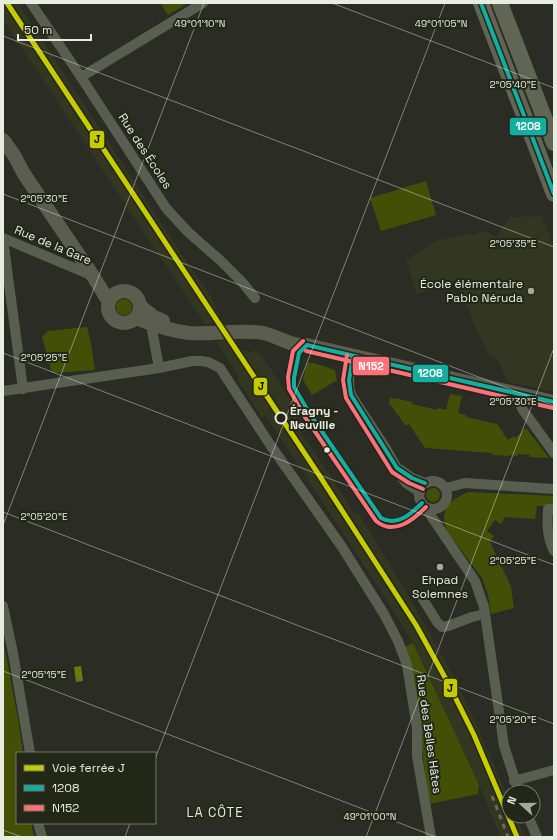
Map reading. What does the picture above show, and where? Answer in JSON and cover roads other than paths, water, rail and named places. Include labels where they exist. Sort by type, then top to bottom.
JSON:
[{"type":"main road","points":[[481,3],[554,194]]},
{"type":"main road","points":[[500,3],[554,143]]},
{"type":"main road","points":[[3,140],[14,155],[24,174],[93,276],[112,298]]},
{"type":"main road","points":[[3,149],[24,174]]},
{"type":"main road","points":[[124,291],[129,291],[137,297],[138,312],[131,321],[126,323],[115,321],[109,312],[108,306],[112,298],[124,291]]},
{"type":"main road","points":[[138,312],[151,324],[189,333],[249,331],[264,333],[296,345],[307,345],[554,402]]},
{"type":"main road","points":[[138,312],[173,324],[206,328],[246,326],[260,327],[299,338],[307,345]]},
{"type":"street","name":"Rue des Écoles","points":[[31,3],[166,208],[188,232],[242,282],[254,298]]},
{"type":"street","points":[[81,77],[203,3]]},
{"type":"street","points":[[3,238],[23,389]]},
{"type":"street","name":"Rue de la Gare","points":[[3,238],[93,276]]},
{"type":"street","points":[[151,324],[159,368]]},
{"type":"street","points":[[353,356],[348,377],[350,395],[402,478],[406,483],[422,487],[434,480],[443,484],[446,488],[447,498],[442,506],[439,526]]},
{"type":"street","name":"Rue des Belles Hâtes","points":[[3,392],[159,368],[192,361],[201,361],[214,365],[224,372],[272,446],[342,547],[384,614],[398,641],[407,665],[417,728],[418,756],[431,837]]},
{"type":"street","points":[[521,395],[520,402],[523,410],[554,453]]},
{"type":"street","points":[[446,488],[465,483],[554,489]]},
{"type":"street","points":[[422,487],[420,500],[439,526],[478,588],[484,607],[504,746],[515,784]]},
{"type":"street","points":[[425,506],[434,509],[442,506]]},
{"type":"street","points":[[554,509],[548,509],[547,527],[550,543],[554,551]]},
{"type":"street","points":[[422,596],[437,622],[442,627],[485,614]]},
{"type":"street","points":[[3,606],[13,653],[30,752]]},
{"type":"street","points":[[514,781],[554,770]]},
{"type":"street","points":[[38,824],[42,837]]},
{"type":"street","points":[[531,824],[537,837]]},
{"type":"railway","points":[[496,787],[516,837]]},
{"type":"railway","points":[[492,796],[508,837]]},
{"type":"rail line","name":"J","points":[[7,3],[319,475],[416,625],[447,681],[474,735],[517,837]]},
{"type":"place","name":"École élémentaire Pablo Néruda","points":[[531,291]]},
{"type":"place","name":"Éragny - Neuville","points":[[281,418]]},
{"type":"place","name":"Ehpad Solemnes","points":[[440,567]]},
{"type":"district","name":"LA CÔTE","points":[[215,812]]}]
